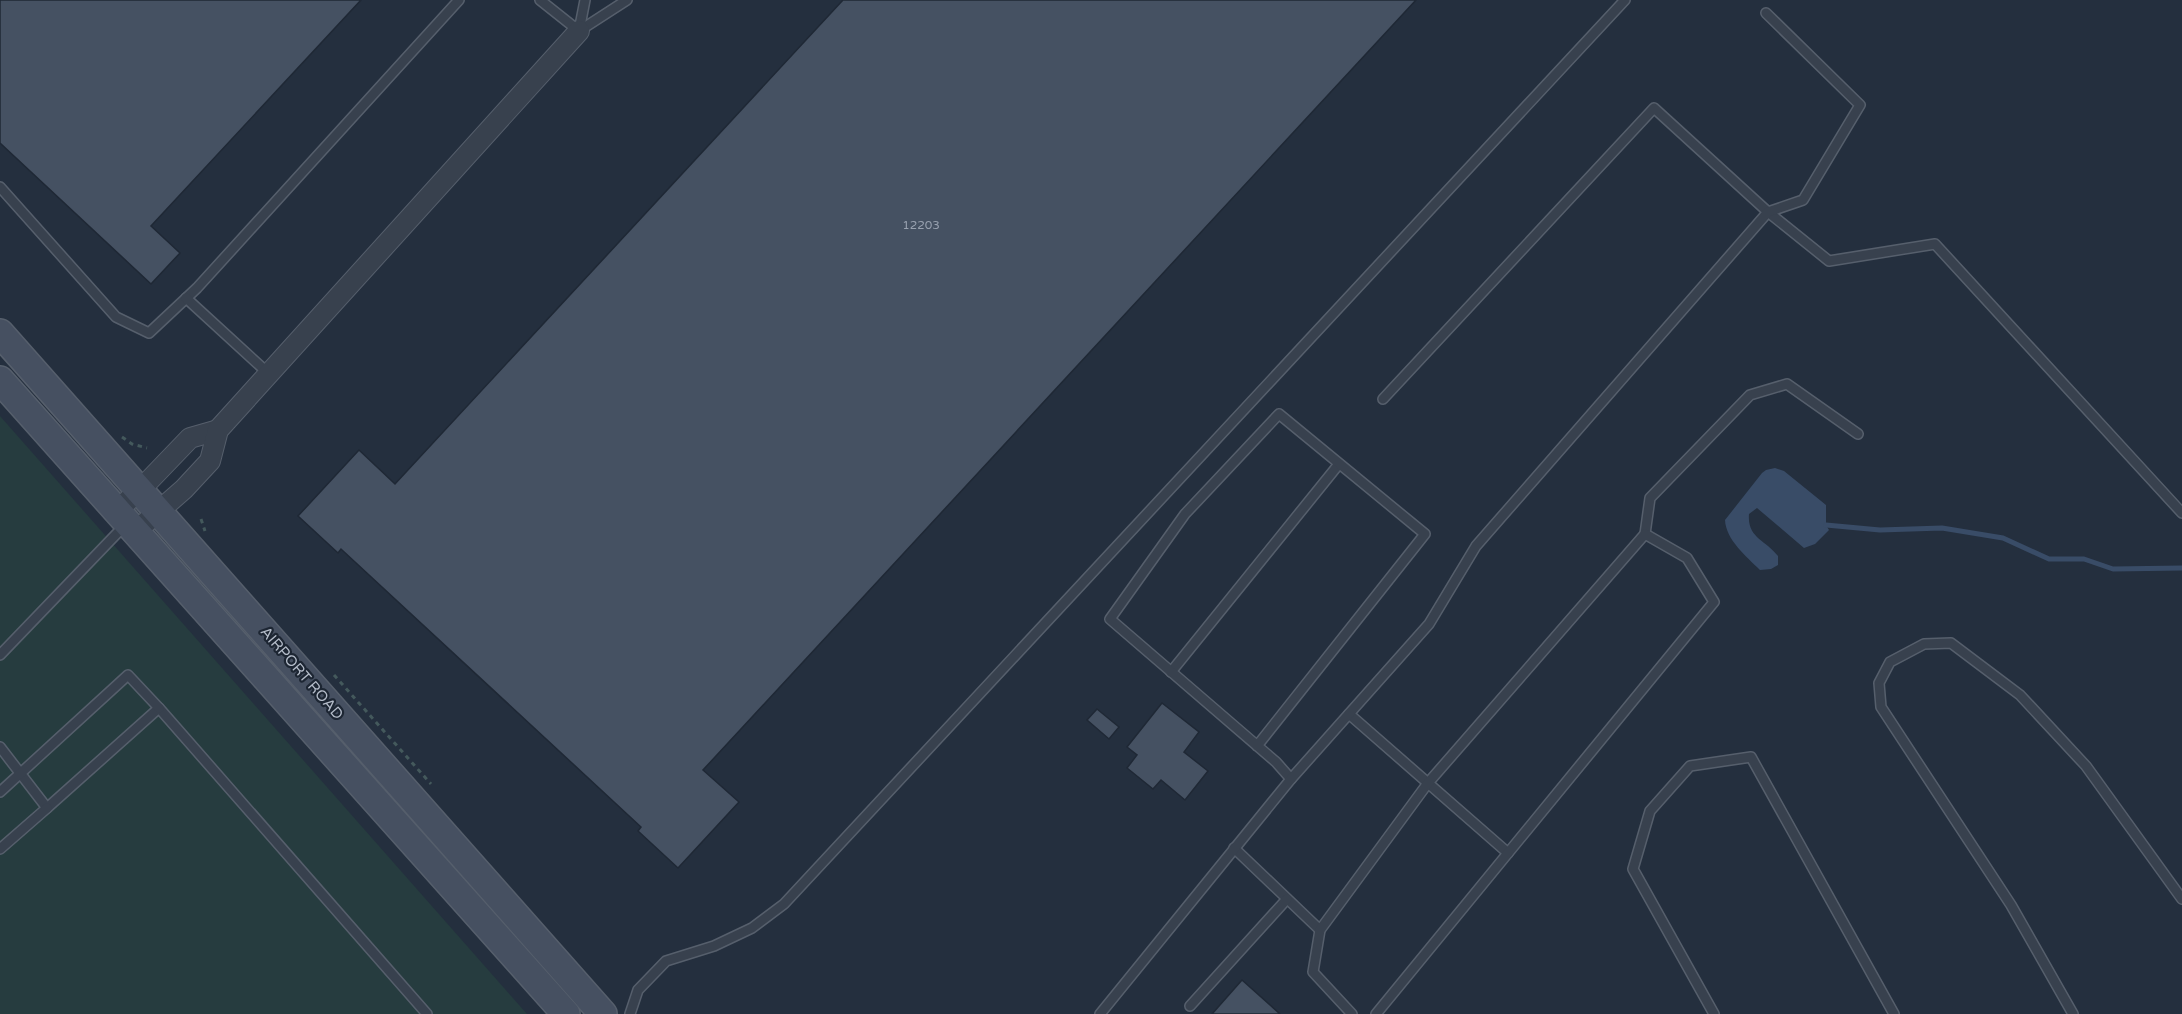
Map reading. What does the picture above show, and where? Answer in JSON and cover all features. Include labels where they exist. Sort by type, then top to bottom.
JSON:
[{"type":"main road","name":"AIRPORT ROAD","points":[[0,333],[603,1014]]},
{"type":"main road","name":"AIRPORT ROAD","points":[[0,380],[566,1014]]},
{"type":"street","points":[[126,522],[159,512],[210,461],[218,430],[579,32]]},
{"type":"street","points":[[126,522],[140,490],[190,438],[218,430]]},
{"type":"lane","points":[[0,187],[116,317],[149,333],[186,298],[459,0]]},
{"type":"lane","points":[[540,0],[579,32]]},
{"type":"lane","points":[[579,32],[585,0]]},
{"type":"lane","points":[[579,32],[627,0]]},
{"type":"lane","points":[[630,1014],[638,990],[666,961],[714,946],[752,928],[784,904],[1625,0]]},
{"type":"lane","points":[[1100,1014],[1291,779],[1429,624],[1476,546],[1768,212],[1803,200],[1860,105],[1766,13]]},
{"type":"lane","points":[[1383,399],[1654,108],[1768,212],[1829,261],[1935,244],[2182,513]]},
{"type":"lane","points":[[186,298],[268,374]]},
{"type":"lane","points":[[1352,1014],[1313,972],[1320,930],[1428,783],[1645,534],[1650,498],[1750,395],[1787,384],[1858,434]]},
{"type":"lane","points":[[1257,746],[1425,534],[1278,414],[1185,514],[1110,619],[1257,746],[1291,779]]},
{"type":"lane","points":[[1171,672],[1339,464]]},
{"type":"lane","points":[[0,655],[126,522]]},
{"type":"lane","points":[[1376,1014],[1714,602],[1687,558],[1645,534]]},
{"type":"lane","points":[[2073,1014],[2011,905],[1881,707],[1879,682],[1890,662],[1924,644],[1951,643],[2020,694],[2086,766],[2182,899]]},
{"type":"lane","points":[[0,792],[128,675],[427,1014]]},
{"type":"lane","points":[[0,849],[159,708]]},
{"type":"lane","points":[[1349,714],[1508,853]]},
{"type":"lane","points":[[0,747],[46,808]]},
{"type":"lane","points":[[1714,1014],[1633,869],[1650,811],[1690,766],[1751,757],[1894,1014]]},
{"type":"lane","points":[[1234,848],[1320,930]]},
{"type":"lane","points":[[1191,1006],[1287,899]]},
{"type":"green space","points":[[0,416],[527,1014],[0,1014]]},
{"type":"water","points":[[1775,468],[1784,471],[1826,505],[1826,525],[1829,530],[1815,544],[1804,548],[1757,508],[1749,514],[1751,528],[1754,534],[1778,556],[1778,565],[1771,569],[1760,570],[1733,541],[1725,520],[1762,473]]},
{"type":"building","points":[[0,0],[361,0],[151,226],[180,253],[151,284],[0,143]]},
{"type":"building","points":[[843,0],[1416,0],[703,770],[739,802],[678,868],[638,831],[641,827],[341,549],[338,553],[298,516],[359,450],[395,484]]},
{"type":"building","points":[[1162,703],[1199,732],[1184,752],[1208,771],[1185,800],[1161,780],[1153,789],[1127,768],[1137,755],[1127,747]]},
{"type":"building","points":[[1097,709],[1119,727],[1109,739],[1087,720]]},
{"type":"building","points":[[1242,980],[1280,1014],[1212,1014]]},
{"type":"waterway","points":[[1826,525],[1880,530],[1942,528],[2003,538],[2049,559],[2084,559],[2113,569],[2182,568]]}]
